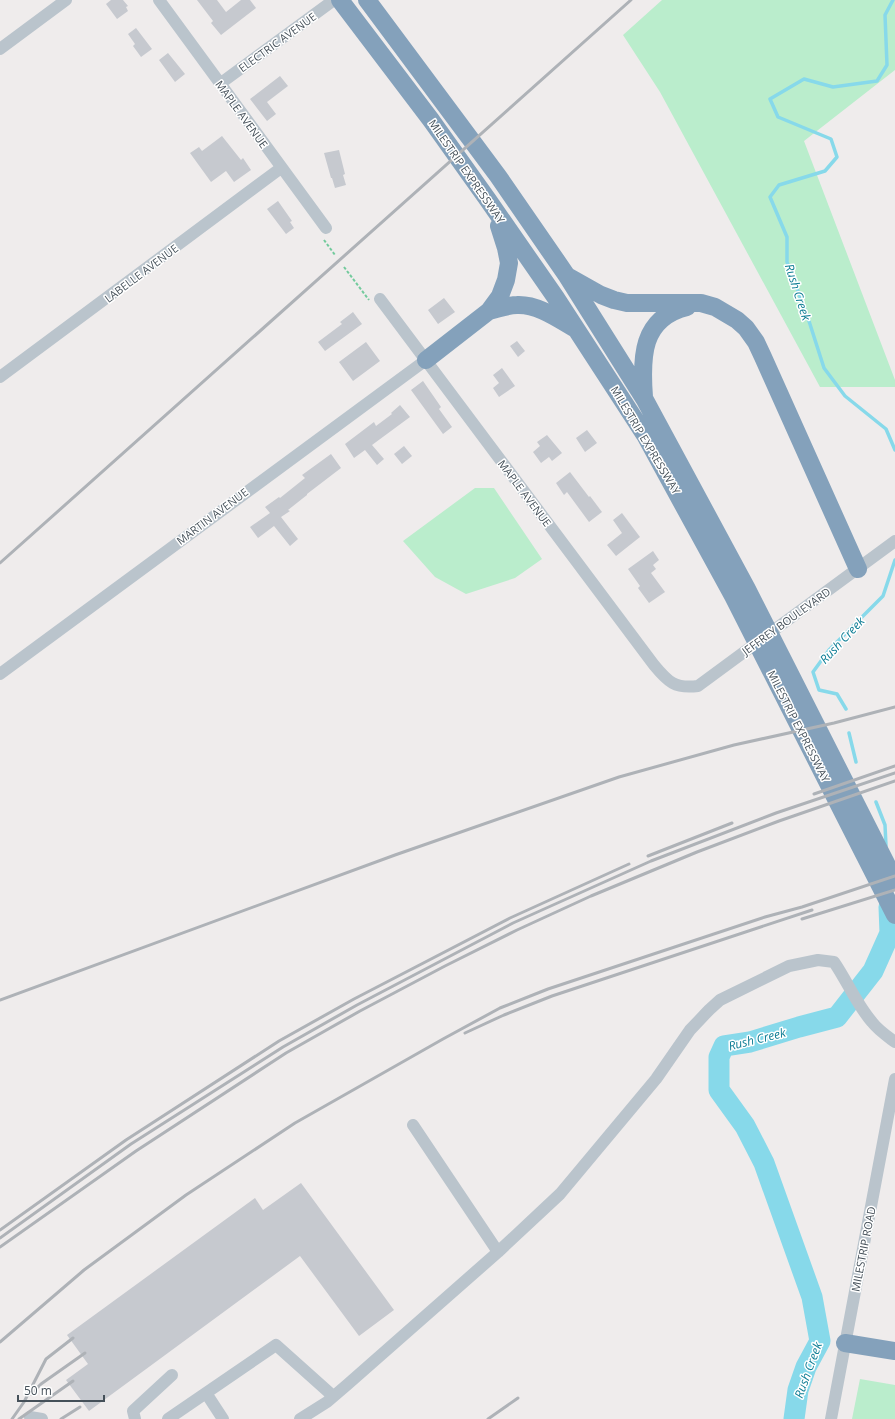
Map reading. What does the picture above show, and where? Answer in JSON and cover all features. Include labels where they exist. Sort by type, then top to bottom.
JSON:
[{"type":"highway","name":"MILESTRIP EXPRESSWAY","points":[[340,0],[431,120],[488,200],[576,329],[645,435],[740,593],[895,881]]},
{"type":"highway","name":"MILESTRIP EXPRESSWAY","points":[[367,0],[486,159],[567,276],[645,400],[895,915]]},
{"type":"highway","points":[[426,360],[489,311],[504,288],[508,263],[504,240],[488,200]]},
{"type":"highway","points":[[567,276],[601,295],[627,303],[702,303],[715,307],[737,320],[746,328],[756,342],[858,569]]},
{"type":"highway","points":[[645,400],[643,371],[646,344],[650,334],[656,324],[663,317],[677,309],[702,303]]},
{"type":"highway","points":[[489,311],[517,305],[534,307],[556,317],[576,329]]},
{"type":"highway","points":[[847,1337],[895,1341]]},
{"type":"highway","points":[[847,1337],[895,1351]]},
{"type":"street","points":[[0,49],[66,0]]},
{"type":"street","name":"MAPLE AVENUE","points":[[160,0],[326,228]]},
{"type":"street","name":"ELECTRIC AVENUE","points":[[220,83],[334,0]]},
{"type":"street","name":"LABELLE AVENUE","points":[[0,377],[281,168]]},
{"type":"street","name":"MAPLE AVENUE","points":[[380,299],[654,665],[663,676],[673,684]]},
{"type":"street","name":"MARTIN AVENUE","points":[[0,674],[426,360]]},
{"type":"street","name":"JEFFREY BOULEVARD","points":[[673,684],[683,687],[698,686],[895,541]]},
{"type":"street","points":[[300,1419],[333,1396],[498,1252],[560,1194],[656,1079],[690,1030],[720,1000],[789,966],[818,960],[834,962],[858,1003],[872,1022],[895,1042]]},
{"type":"street","name":"MILESTRIP ROAD","points":[[831,1419],[895,1079]]},
{"type":"street","points":[[413,1125],[498,1252]]},
{"type":"street","points":[[173,1418],[206,1393],[276,1345],[333,1396]]},
{"type":"street","points":[[136,1419],[132,1410],[172,1375]]},
{"type":"street","points":[[206,1393],[224,1419]]},
{"type":"path","points":[[324,240],[335,255]]},
{"type":"green space","points":[[662,0],[895,0],[895,70],[804,141],[895,380],[895,387],[820,387],[660,92],[623,35]]},
{"type":"green space","points":[[475,488],[494,488],[542,559],[515,578],[466,594],[435,577],[403,541]]},
{"type":"green space","points":[[860,1379],[895,1385],[895,1419],[852,1419]]},
{"type":"building","points":[[111,0],[123,0],[128,6],[126,7],[128,11],[117,19],[106,4]]},
{"type":"building","points":[[197,0],[217,0],[226,12],[241,0],[250,0],[256,8],[221,35],[211,23],[213,21]]},
{"type":"building","points":[[136,28],[152,49],[141,57],[133,46],[135,44],[128,34]]},
{"type":"building","points":[[168,53],[185,74],[175,82],[159,60]]},
{"type":"building","points":[[280,76],[288,86],[267,102],[276,114],[267,121],[250,99]]},
{"type":"building","points":[[222,136],[241,160],[243,158],[251,170],[234,182],[226,171],[211,182],[190,153],[199,147],[202,151]]},
{"type":"building","points":[[339,150],[346,185],[335,188],[324,153]]},
{"type":"building","points":[[278,201],[292,221],[290,222],[294,228],[286,234],[267,209]]},
{"type":"building","points":[[444,298],[455,312],[438,324],[428,310]]},
{"type":"building","points":[[353,312],[362,324],[325,351],[318,342],[342,324],[340,322]]},
{"type":"building","points":[[517,341],[525,351],[518,357],[510,346]]},
{"type":"building","points":[[366,342],[380,361],[353,381],[339,362]]},
{"type":"building","points":[[502,368],[515,386],[499,397],[493,388],[499,383],[493,375]]},
{"type":"building","points":[[423,381],[441,407],[439,409],[452,427],[443,434],[411,390]]},
{"type":"building","points":[[400,405],[410,417],[372,445],[384,459],[377,465],[365,450],[354,458],[345,444],[374,422],[376,426],[392,414],[391,413]]},
{"type":"building","points":[[587,430],[597,443],[585,452],[576,438]]},
{"type":"building","points":[[547,435],[562,453],[552,461],[549,457],[541,463],[533,452],[540,446],[537,442]]},
{"type":"building","points":[[404,446],[412,456],[402,464],[394,454]]},
{"type":"building","points":[[331,454],[341,468],[307,494],[288,510],[290,511],[281,517],[298,539],[290,546],[274,526],[258,538],[250,527],[270,513],[265,507],[279,497],[280,498],[305,478],[302,475]]},
{"type":"building","points":[[570,472],[602,512],[589,522],[567,492],[564,495],[556,483]]},
{"type":"building","points":[[622,513],[640,537],[616,556],[607,545],[622,533],[613,520]]},
{"type":"building","points":[[653,551],[659,560],[653,565],[656,569],[651,573],[665,592],[649,603],[638,588],[640,586],[628,569]]},
{"type":"building","points":[[301,1183],[394,1310],[359,1336],[300,1256],[89,1411],[66,1380],[88,1364],[67,1335],[255,1198],[263,1210]]},
{"type":"waterway","name":"Rush Creek","points":[[893,0],[885,15],[887,65],[877,81],[833,87],[804,79],[770,99],[778,117],[831,139],[837,157],[825,171],[779,185],[770,197],[787,237],[787,262],[808,318],[824,368],[845,396],[886,429],[895,450]]},
{"type":"waterway","name":"Rush Creek","points":[[846,709],[837,694],[819,690],[813,672],[829,650],[883,596],[895,560]]},
{"type":"waterway","name":"Rush Creek","points":[[849,733],[856,762]]},
{"type":"waterway","name":"Rush Creek","points":[[876,802],[885,825],[886,846]]},
{"type":"waterway","name":"Rush Creek","points":[[794,1419],[798,1390],[806,1367],[820,1341],[812,1297],[764,1163],[745,1126],[719,1090],[719,1057],[724,1046],[750,1042],[837,1017],[873,971],[890,933],[889,907]]},
{"type":"railway","points":[[0,563],[631,0]]},
{"type":"railway","points":[[0,1000],[395,855],[619,777],[734,745],[834,723],[895,707]]},
{"type":"railway","points":[[814,794],[895,766]]},
{"type":"railway","points":[[0,1238],[131,1144],[283,1047],[357,1005],[513,923],[651,861],[776,813],[895,773]]},
{"type":"railway","points":[[0,1247],[136,1151],[286,1053],[360,1011],[445,966],[517,930],[591,896],[697,852],[779,821],[895,781]]},
{"type":"railway","points":[[648,856],[732,823]]},
{"type":"railway","points":[[0,1230],[126,1140],[279,1041],[354,999],[510,918],[629,864]]},
{"type":"railway","points":[[0,1342],[84,1270],[186,1195],[295,1123],[500,1008],[548,989],[765,917],[802,907],[895,876]]},
{"type":"railway","points":[[802,919],[895,890]]},
{"type":"railway","points":[[465,1033],[504,1015],[552,996],[812,910]]},
{"type":"railway","points":[[12,1419],[24,1402],[46,1359],[73,1338]]},
{"type":"railway","points":[[31,1394],[41,1384],[85,1353]]},
{"type":"railway","points":[[19,1419],[73,1381]]},
{"type":"railway","points":[[488,1419],[518,1398]]},
{"type":"railway","points":[[61,1419],[80,1407]]}]
